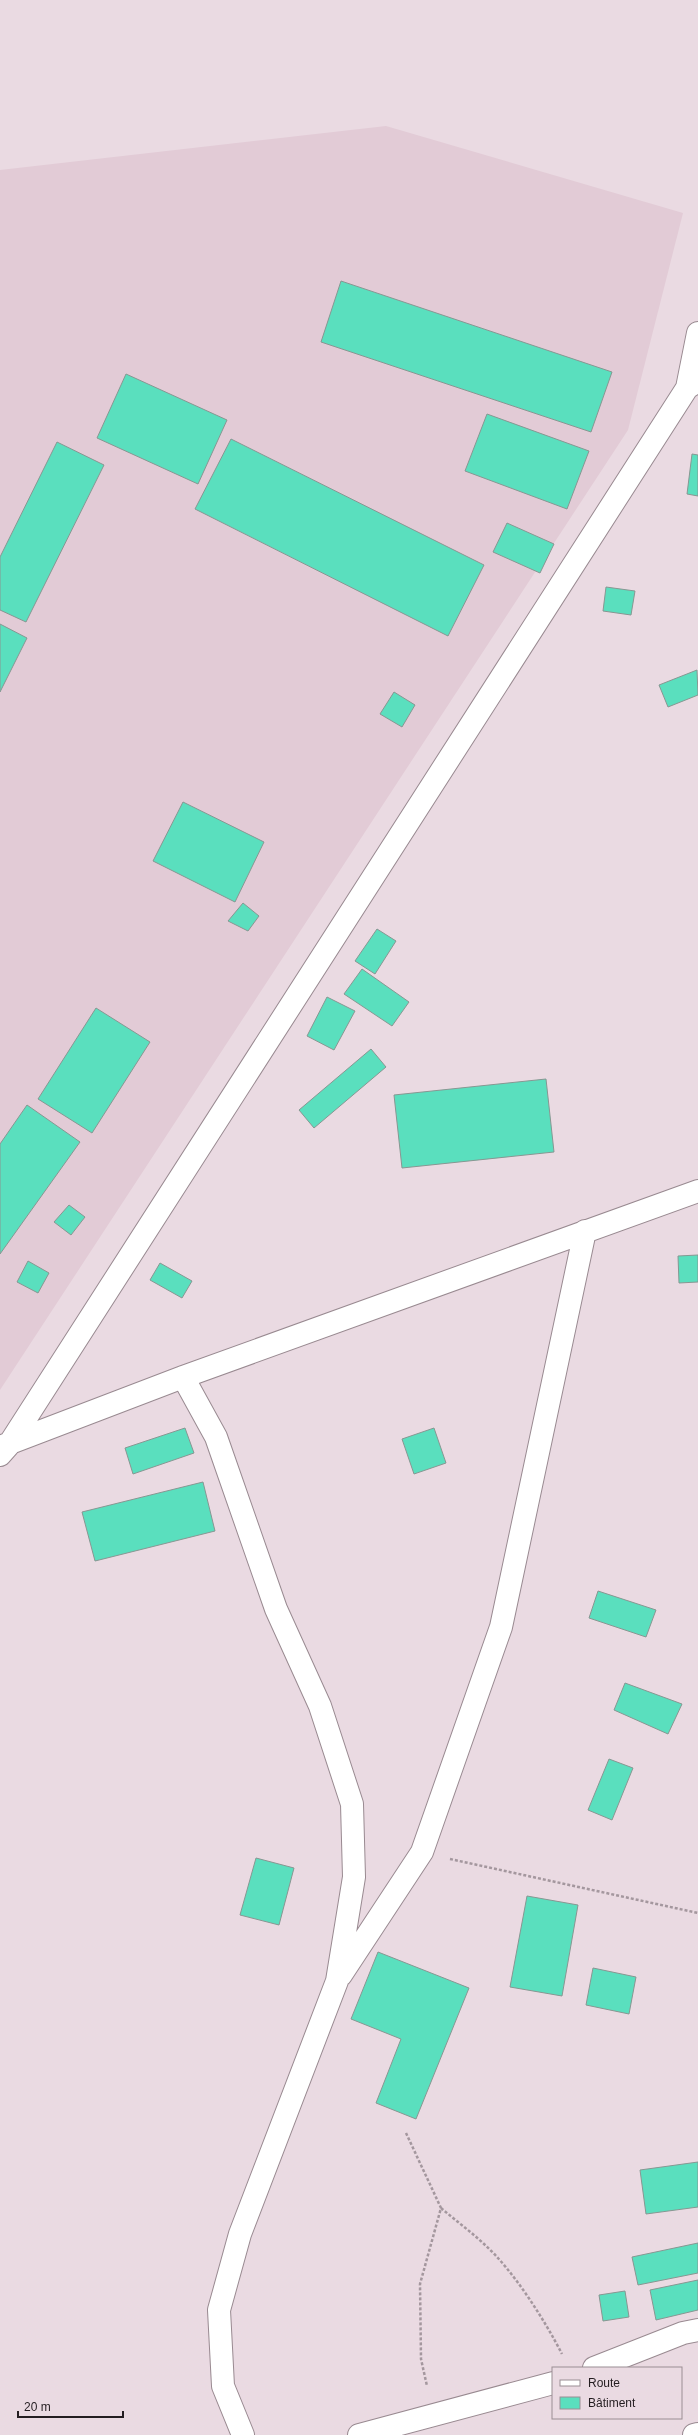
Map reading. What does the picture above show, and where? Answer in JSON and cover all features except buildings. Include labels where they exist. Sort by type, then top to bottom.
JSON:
[{"type":"street","points":[[3,1449],[692,384],[698,333]]},
{"type":"street","points":[[3,1449],[183,1377],[698,1191]]},
{"type":"street","points":[[337,1981],[422,1852],[501,1627],[585,1231]]},
{"type":"street","points":[[183,1377],[216,1438],[276,1609],[320,1706],[352,1804],[354,1877],[337,1981],[240,2234],[219,2310],[223,2386],[243,2435]]},
{"type":"street","points":[[596,2367],[629,2352],[683,2333],[698,2330]]},
{"type":"street","points":[[359,2435],[552,2383]]},
{"type":"street","points":[[694,2435],[698,2434]]},
{"type":"path","points":[[422,1852],[698,1913]]},
{"type":"path","points":[[406,2133],[441,2208],[485,2245],[518,2284],[547,2327],[564,2358]]},
{"type":"path","points":[[434,2414],[421,2359],[420,2284],[441,2208]]},
{"type":"shaded area","points":[[386,126],[683,213],[628,430],[0,1390],[0,170]]}]
